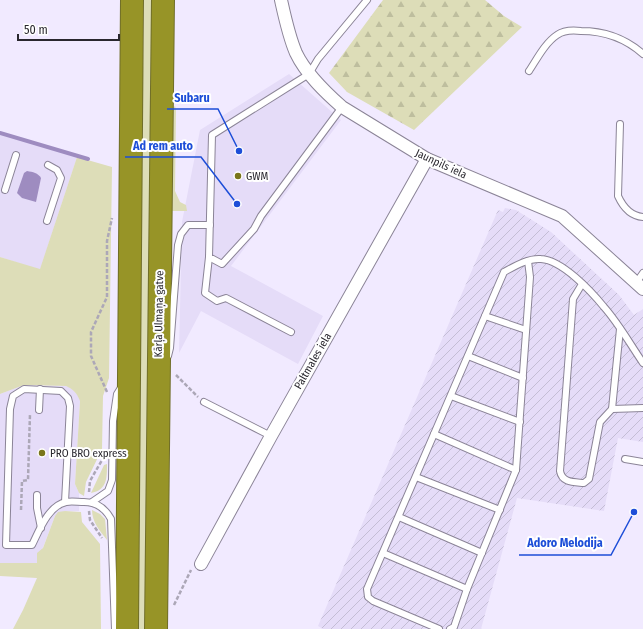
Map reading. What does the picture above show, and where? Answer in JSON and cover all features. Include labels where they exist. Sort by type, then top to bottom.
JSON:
[{"type":"highway","points":[[118,629],[127,587],[132,0]]},
{"type":"highway","name":"Kārļa Ulmaņa gatve","points":[[156,629],[162,0]]},
{"type":"street","name":"Jaunpils iela","points":[[281,0],[290,35],[297,54],[309,74],[342,107],[427,159],[562,216],[641,282]]},
{"type":"street","name":"Paltmales iela","points":[[201,564],[271,436],[427,159]]},
{"type":"lane","points":[[291,332],[226,298],[217,300],[205,293],[209,257],[212,135],[309,74],[318,59],[367,0]]},
{"type":"lane","points":[[529,71],[551,41],[561,32],[574,30],[592,31],[611,35],[627,42],[643,54]]},
{"type":"lane","points":[[209,257],[222,264],[254,229],[261,216],[342,107]]},
{"type":"lane","points":[[620,124],[618,196],[627,210],[636,216],[643,217]]},
{"type":"lane","points":[[5,190],[16,155]]},
{"type":"lane","points":[[47,221],[61,178],[57,170],[48,165]]},
{"type":"lane","points":[[158,388],[170,348],[178,245],[181,234],[188,226],[210,225]]},
{"type":"lane","points":[[439,629],[373,601],[368,597],[367,589],[504,272],[528,261],[542,259],[554,263],[570,272],[605,307],[643,362]]},
{"type":"lane","points":[[453,628],[467,589],[516,470],[530,277],[528,261]]},
{"type":"lane","points":[[582,284],[573,299],[560,471],[561,476],[565,480],[584,483],[589,479],[600,422],[612,409],[620,329]]},
{"type":"lane","points":[[485,316],[526,330]]},
{"type":"lane","points":[[468,356],[523,378]]},
{"type":"lane","points":[[91,502],[108,491],[112,480],[113,421],[117,394],[129,374]]},
{"type":"lane","points":[[65,502],[70,406],[68,398],[61,391],[24,389],[11,398],[6,545],[32,545],[50,514],[65,502],[91,502],[106,510],[111,519],[118,629]]},
{"type":"lane","points":[[39,410],[40,389]]},
{"type":"lane","points":[[451,396],[520,422]]},
{"type":"lane","points":[[204,402],[265,433]]},
{"type":"lane","points":[[612,409],[643,408]]},
{"type":"lane","points":[[434,434],[516,470]]},
{"type":"lane","points":[[625,459],[643,462]]},
{"type":"lane","points":[[416,477],[500,510]]},
{"type":"lane","points":[[37,495],[37,508],[41,528]]},
{"type":"lane","points":[[399,517],[482,553]]},
{"type":"lane","points":[[383,553],[467,589]]},
{"type":"path","points":[[107,398],[107,390],[91,356],[91,332],[107,297],[107,241],[112,214]]},
{"type":"path","points":[[174,374],[204,402]]},
{"type":"path","points":[[21,510],[22,481],[28,480],[30,412]]},
{"type":"path","points":[[103,540],[90,520],[90,481],[103,459],[104,454]]},
{"type":"shaded area","points":[[289,74],[341,120],[231,266],[323,316],[298,364],[201,311],[179,353],[182,222],[200,130]]},
{"type":"shaded area","points":[[0,134],[77,157],[40,270],[0,257]]},
{"type":"shaded area","points":[[27,171],[37,174],[41,178],[36,202],[22,198],[17,193],[24,173]]},
{"type":"shaded area","points":[[505,208],[516,210],[551,232],[619,295],[634,315],[643,309],[643,442],[618,438],[604,511],[517,498],[481,629],[323,629],[318,626],[498,210],[503,212]]},
{"type":"shaded area","points":[[24,385],[66,386],[71,388],[77,394],[80,400],[75,484],[79,493],[79,511],[65,511],[55,516],[37,563],[0,563],[0,394]]},
{"type":"green space","points":[[144,0],[155,0],[146,629],[135,629]]},
{"type":"green space","points":[[383,0],[485,0],[504,16],[522,27],[414,130],[347,92],[329,73]]},
{"type":"green space","points":[[175,106],[175,191],[180,202],[186,205],[187,211],[170,211],[172,109]]},
{"type":"green space","points":[[77,157],[112,167],[109,378],[103,396],[102,449],[86,482],[84,496],[79,493],[75,484],[80,401],[73,390],[66,386],[24,385],[0,394],[0,257],[40,269]]},
{"type":"green space","points":[[107,464],[105,483],[100,489],[91,493],[104,465]]},
{"type":"green space","points":[[92,510],[100,514],[105,519],[107,540],[95,522]]},
{"type":"green space","points":[[58,512],[81,512],[82,522],[100,544],[101,629],[13,629],[37,578],[0,576],[0,563],[37,563],[37,553],[43,548],[55,516]]},
{"type":"waterway","points":[[0,133],[88,159]]},
{"type":"place","name":"Subaru","points":[[239,151]]},
{"type":"place","name":"GWM","points":[[238,176]]},
{"type":"place","name":"Ad rem auto","points":[[237,204]]},
{"type":"place","name":"PRO BRO express","points":[[42,453]]},
{"type":"place","name":"Adoro Melodija","points":[[634,512]]}]
